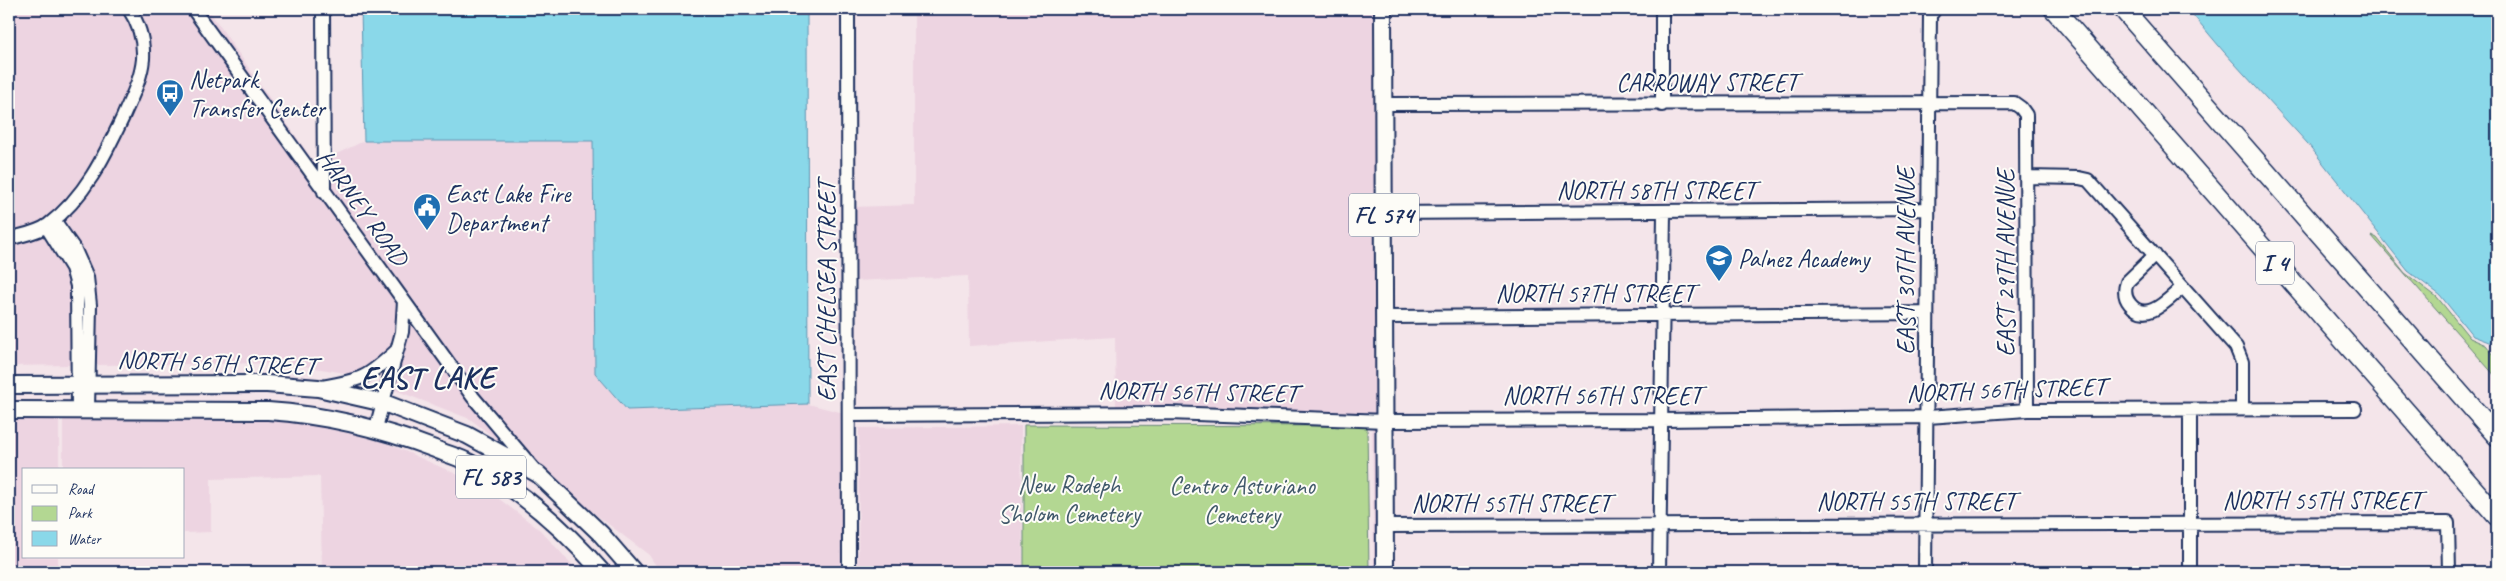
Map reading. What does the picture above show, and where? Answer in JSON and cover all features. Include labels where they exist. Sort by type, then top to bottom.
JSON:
[{"type":"highway","name":"I 4","points":[[2054,9],[2497,516]]},
{"type":"highway","name":"I 4","points":[[2123,9],[2497,436]]},
{"type":"main road","name":"FL 574","points":[[1383,9],[1386,572]]},
{"type":"main road","name":"NORTH 56TH STREET","points":[[9,385],[268,384],[318,388],[384,403],[467,436],[538,474],[600,534],[634,572]]},
{"type":"main road","name":"NORTH 56TH STREET","points":[[9,410],[275,412],[308,414],[376,428],[470,463],[520,495],[584,552],[602,572]]},
{"type":"street","points":[[9,239],[50,223],[76,198],[92,178],[106,154],[139,81],[143,60],[142,41],[135,18],[129,9]]},
{"type":"street","name":"HARNEY ROAD","points":[[193,9],[404,301],[402,332],[376,428]]},
{"type":"street","points":[[323,9],[324,192]]},
{"type":"street","name":"EAST CHELSEA STREET","points":[[848,9],[849,572]]},
{"type":"street","points":[[1662,9],[1662,105]]},
{"type":"street","name":"EAST 30TH AVENUE","points":[[1926,572],[1925,524],[1928,417],[1926,313],[1930,11]]},
{"type":"street","name":"CARROWAY STREET","points":[[1383,104],[2014,103],[2026,115]]},
{"type":"street","name":"EAST 29TH AVENUE","points":[[2026,115],[2027,410]]},
{"type":"street","points":[[2027,177],[2079,178],[2088,180],[2236,347],[2242,362],[2242,409]]},
{"type":"street","name":"NORTH 58TH STREET","points":[[1384,213],[1664,213],[1928,209]]},
{"type":"street","points":[[1659,572],[1664,213]]},
{"type":"street","points":[[50,223],[75,250],[87,277],[90,305],[83,384],[83,410]]},
{"type":"street","points":[[2155,255],[2131,276],[2127,282],[2125,296],[2128,302],[2140,311],[2154,311],[2183,287]]},
{"type":"street","points":[[404,301],[473,397],[538,474]]},
{"type":"street","name":"NORTH 57TH STREET","points":[[1385,317],[1926,313]]},
{"type":"street","points":[[318,388],[363,378],[372,373],[396,351]]},
{"type":"street","name":"NORTH 56TH STREET","points":[[849,415],[1169,413],[1386,421],[1661,420],[1928,417],[2027,410],[2355,409]]},
{"type":"street","points":[[2190,410],[2190,572]]},
{"type":"street","name":"NORTH 55TH STREET","points":[[1386,526],[2448,523],[2449,572]]},
{"type":"shaded area","points":[[9,9],[123,9],[130,20],[137,42],[138,60],[134,80],[101,153],[72,196],[43,222],[9,234]]},
{"type":"shaded area","points":[[135,9],[187,9],[399,302],[397,331],[392,349],[357,375],[285,363],[94,365],[95,305],[60,221],[143,82]]},
{"type":"shaded area","points":[[199,9],[208,9],[315,164],[364,141],[593,141],[595,373],[627,410],[808,404],[844,413],[844,572],[660,572],[649,555],[553,482],[477,394]]},
{"type":"shaded area","points":[[959,9],[1377,9],[1380,416],[1116,409],[1115,337],[969,346],[968,276],[853,281],[853,207],[914,205],[914,11]]},
{"type":"shaded area","points":[[44,232],[67,270],[72,286],[73,365],[9,366],[9,243]]},
{"type":"shaded area","points":[[408,316],[513,452],[470,419],[392,389],[404,351]]},
{"type":"shaded area","points":[[273,416],[382,441],[481,485],[540,530],[579,572],[322,572],[320,476],[211,479],[211,532],[185,533],[185,468],[63,468],[63,417]]},
{"type":"shaded area","points":[[9,417],[59,417],[59,468],[22,468],[22,558],[58,558],[58,572],[9,572]]},
{"type":"shaded area","points":[[1372,425],[1380,425],[1380,572],[1374,572]]},
{"type":"shaded area","points":[[1021,426],[1023,572],[858,572],[859,428]]},
{"type":"green space","points":[[2371,235],[2377,238],[2405,273],[2437,297],[2470,338],[2486,345],[2494,355],[2497,355],[2497,378]]},
{"type":"green space","name":"Centro Asturiano Cemetery","points":[[1024,425],[1367,426],[1369,572],[1024,572]]},
{"type":"water","points":[[361,9],[807,9],[808,404],[627,410],[595,373],[593,141],[364,141]]},
{"type":"water","points":[[2188,9],[2497,9],[2497,345],[2473,336],[2440,295],[2408,271],[2308,144],[2224,52]]},
{"type":"place","name":"Netpark Transfer Center","points":[[170,117]]},
{"type":"place","name":"East Lake Fire Department","points":[[427,231]]},
{"type":"place","name":"Palnez Academy","points":[[1719,282]]},
{"type":"district","name":"EAST LAKE","points":[[428,378]]},
{"type":"park label","name":"New Rodeph Sholom Cemetery","points":[[1069,498]]}]
